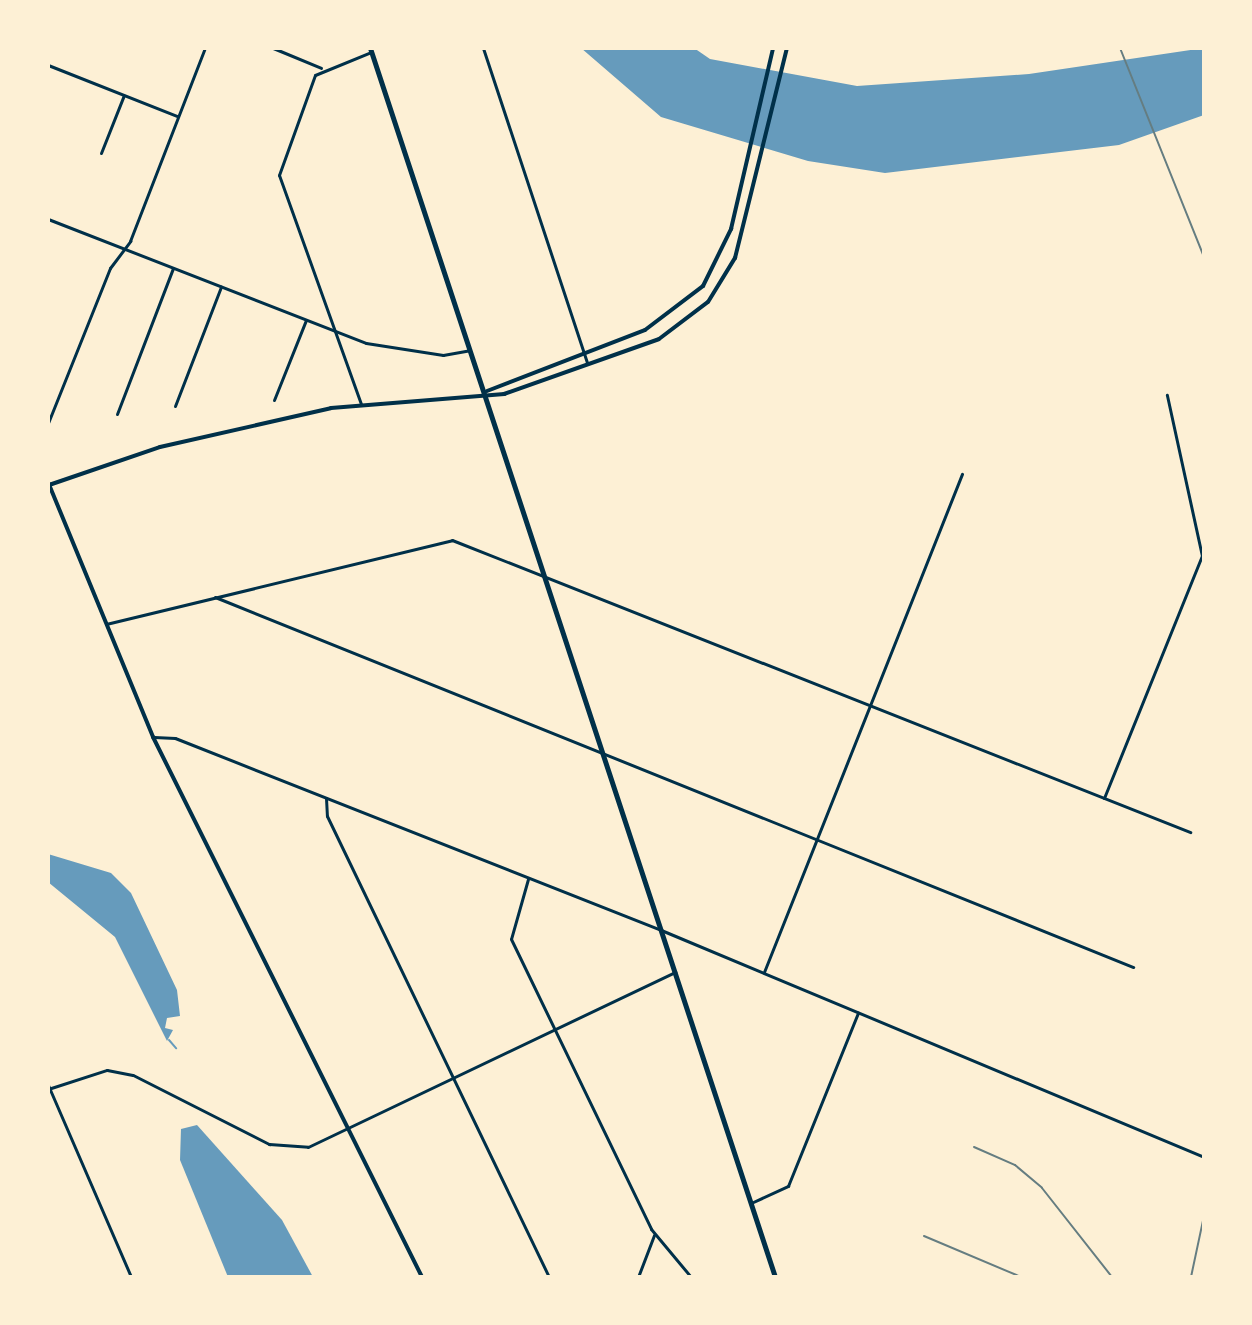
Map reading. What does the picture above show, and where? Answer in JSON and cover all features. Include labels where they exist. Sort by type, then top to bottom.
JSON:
[{"type":"main road","points":[[422,1277],[351,1128],[153,737],[49,483],[160,447],[361,404],[430,404],[485,393],[645,330],[691,299],[724,251],[743,183],[773,48]]},
{"type":"main road","points":[[485,393],[504,394],[659,339],[708,302],[735,258],[756,186],[787,48]]},
{"type":"main road","points":[[371,50],[775,1277]]},
{"type":"street","points":[[48,423],[110,268],[125,249],[205,48]]},
{"type":"street","points":[[273,48],[321,68],[371,50]]},
{"type":"street","points":[[483,48],[588,365]]},
{"type":"street","points":[[48,65],[177,116]]},
{"type":"street","points":[[321,68],[279,175],[331,330],[361,404]]},
{"type":"street","points":[[101,153],[124,95]]},
{"type":"street","points":[[48,219],[331,330],[390,349],[443,355],[470,350]]},
{"type":"street","points":[[117,414],[173,268]]},
{"type":"street","points":[[175,406],[221,287]]},
{"type":"street","points":[[274,400],[306,320]]},
{"type":"street","points":[[1104,798],[1202,556],[1167,395]]},
{"type":"street","points":[[764,972],[962,474]]},
{"type":"street","points":[[106,624],[441,540],[543,573],[1190,832]]},
{"type":"street","points":[[215,597],[817,837],[1133,967]]},
{"type":"street","points":[[153,737],[175,738],[661,930],[1204,1157]]},
{"type":"street","points":[[326,798],[327,816],[549,1277]]},
{"type":"street","points":[[529,879],[509,935],[654,1235],[691,1277]]},
{"type":"street","points":[[131,1277],[49,1088],[107,1070],[133,1075],[284,1148],[308,1147],[675,972]]},
{"type":"street","points":[[751,1203],[788,1186],[858,1011]]},
{"type":"street","points":[[638,1277],[654,1235]]},
{"type":"water","points":[[581,48],[694,48],[710,59],[857,86],[1029,74],[1204,48],[1204,115],[1119,145],[885,173],[808,161],[661,117]]},
{"type":"water","points":[[48,854],[111,873],[131,893],[177,990],[180,1016],[167,1018],[165,1028],[173,1030],[167,1041],[115,937],[48,882]]},
{"type":"water","points":[[197,1125],[282,1220],[313,1277],[228,1277],[180,1160],[181,1129]]},
{"type":"waterway","points":[[169,1040],[176,1048]]},
{"type":"railway","points":[[1120,48],[1204,257]]},
{"type":"railway","points":[[974,1147],[1015,1165],[1042,1188],[1112,1277]]},
{"type":"railway","points":[[1191,1277],[1204,1216]]},
{"type":"railway","points":[[924,1236],[1021,1277]]}]
